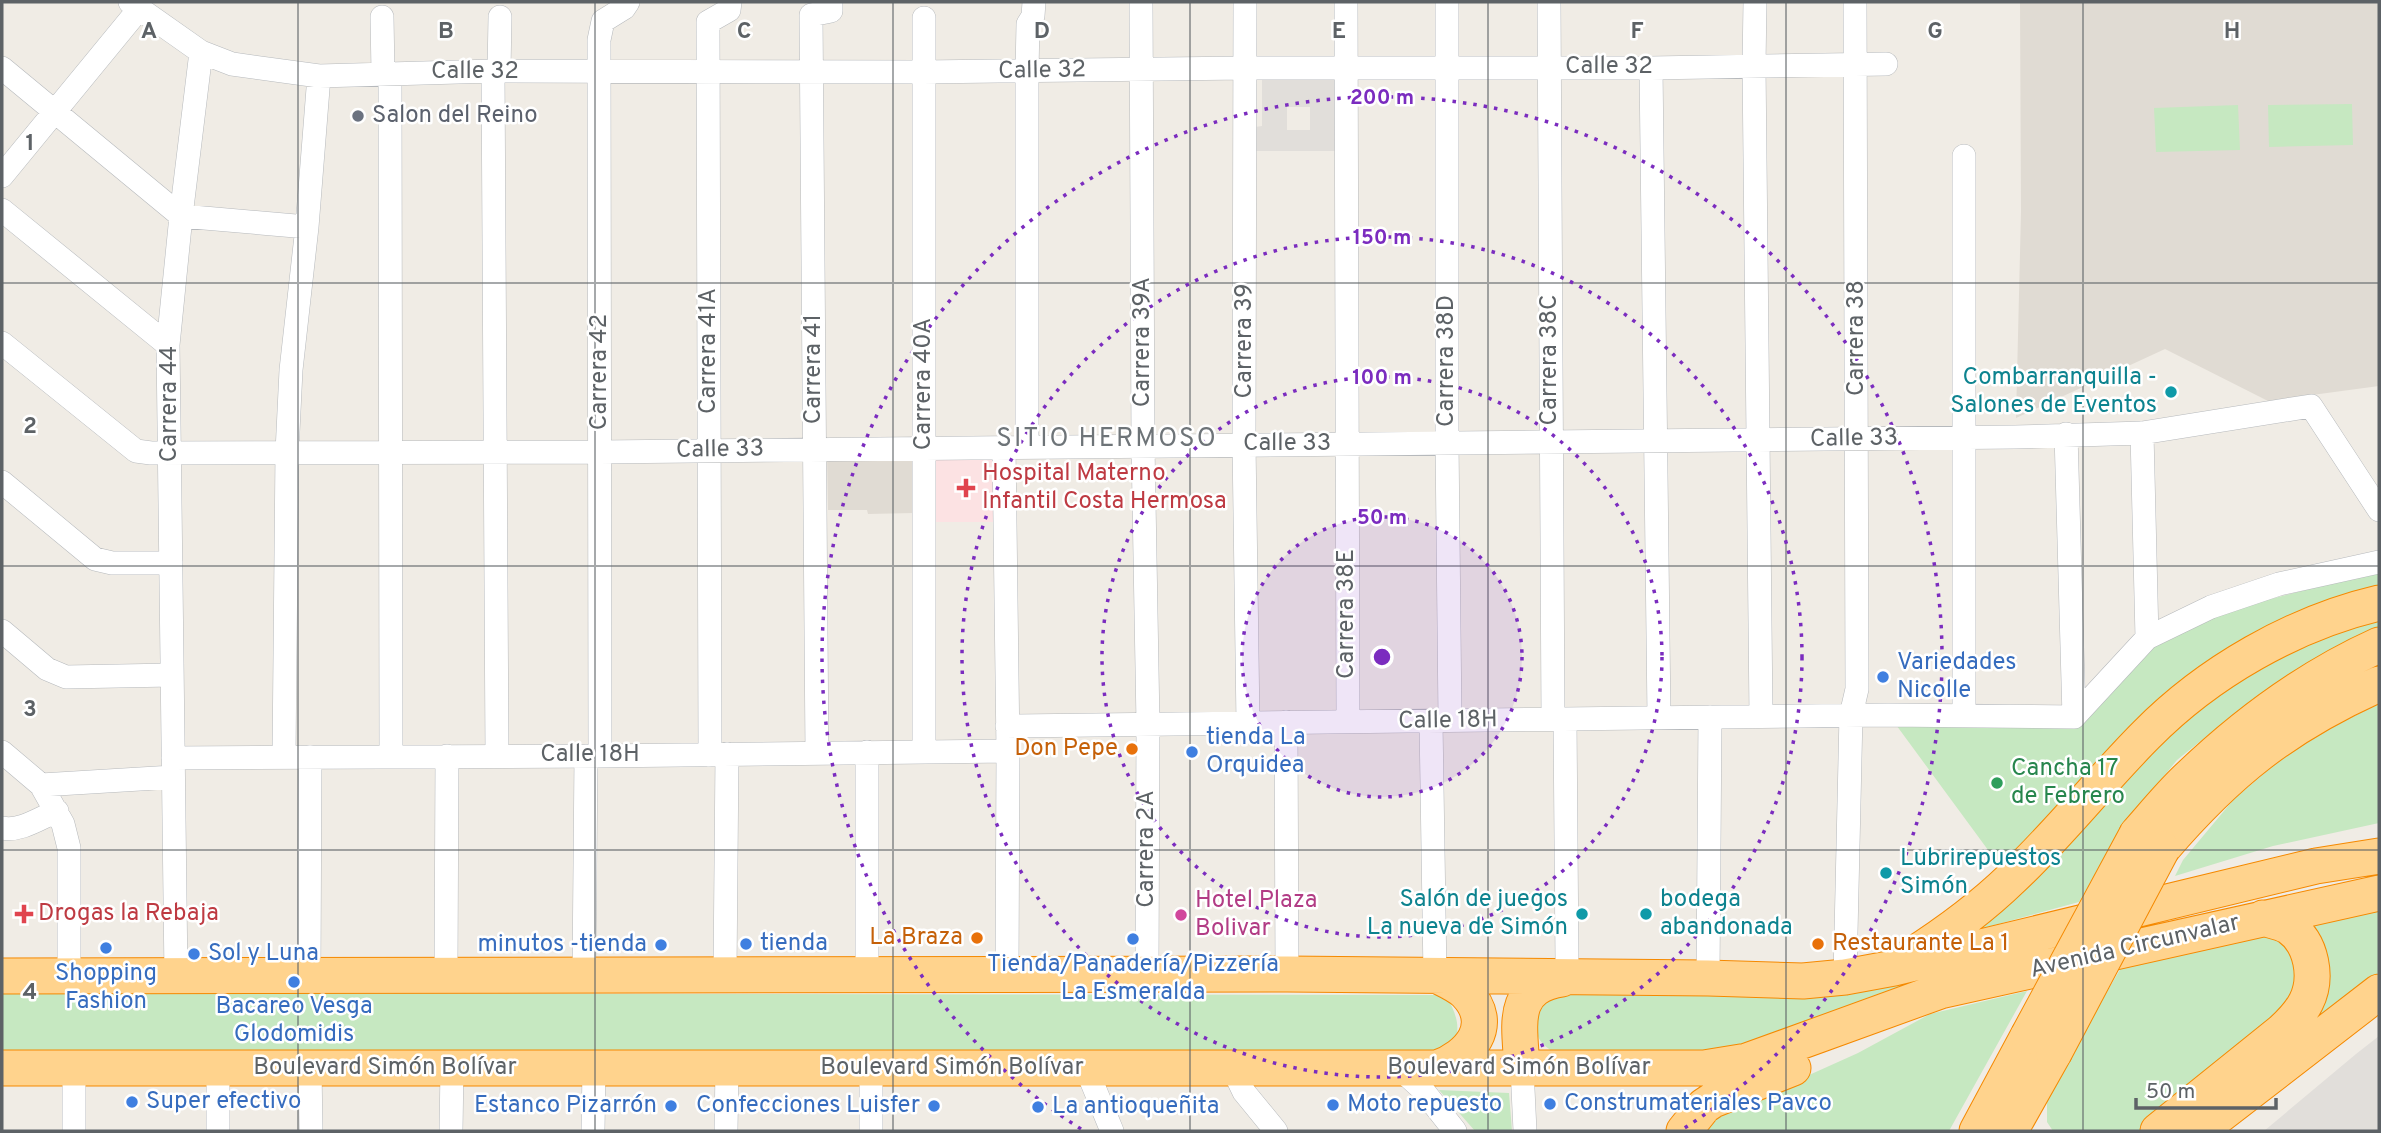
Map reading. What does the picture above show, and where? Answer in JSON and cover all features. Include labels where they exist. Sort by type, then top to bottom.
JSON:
[{"type":"highway","points":[[2,976],[1287,974],[1803,981],[1844,976],[1894,968],[1947,933],[2011,880],[2147,734],[2229,668],[2280,640],[2343,611],[2379,603]]},
{"type":"highway","points":[[1977,1131],[2041,1045],[2185,780],[2239,732],[2298,690],[2379,645]]},
{"type":"highway","points":[[2149,842],[2198,807],[2238,769],[2270,744],[2329,708],[2379,684]]},
{"type":"highway","points":[[2316,866],[2379,847]]},
{"type":"highway","name":"Avenida Circunvalar","points":[[1894,968],[2276,878],[2316,866],[2379,856]]},
{"type":"highway","name":"Avenida Circunvalar","points":[[1892,1010],[1940,991],[2379,893]]},
{"type":"highway","points":[[2158,1131],[2291,1023],[2306,1001],[2312,977],[2306,948],[2291,929],[2263,918]]},
{"type":"highway","points":[[1436,976],[1467,994],[1477,1012],[1479,1022],[1474,1042],[1468,1051],[1437,1068]]},
{"type":"highway","points":[[1522,1068],[1519,1014],[1523,1002],[1530,992],[1545,982],[1569,978]]},
{"type":"highway","points":[[2199,1131],[2379,992]]},
{"type":"highway","points":[[1684,1131],[1704,1106],[1713,1100],[1794,1067],[1892,1010]]},
{"type":"highway","name":"Boulevard Simón Bolívar","points":[[2,1068],[1704,1068],[1747,1060],[1892,1010]]},
{"type":"highway","points":[[2038,1131],[2034,1113],[2041,1045]]},
{"type":"highway","points":[[2010,1131],[2037,1085]]},
{"type":"street","name":"Carrera 42","points":[[584,974],[593,756],[600,452],[600,30],[603,21],[624,8],[628,2]]},
{"type":"street","name":"Carrera 41A","points":[[725,974],[710,450],[708,22],[729,10],[730,2]]},
{"type":"street","name":"Carrera 41","points":[[817,753],[811,15],[831,11],[831,2]]},
{"type":"street","points":[[1027,446],[1027,71],[1028,24],[1033,16],[1034,2]]},
{"type":"street","name":"Carrera 39A","points":[[1141,2],[1143,445],[1148,724]]},
{"type":"street","name":"Carrera 39","points":[[1245,2],[1244,443],[1248,723]]},
{"type":"street","name":"Carrera 38E","points":[[1346,2],[1348,721]]},
{"type":"street","name":"Carrera 38D","points":[[1436,976],[1447,442],[1447,2]]},
{"type":"street","name":"Carrera 38C","points":[[1549,2],[1550,443],[1569,978]]},
{"type":"street","points":[[1755,2],[1761,716]]},
{"type":"street","name":"Calle 32","points":[[135,5],[201,52],[232,64],[319,76],[496,71],[923,72],[1886,64]]},
{"type":"street","points":[[2,176],[55,112],[135,5]]},
{"type":"street","name":"Carrera 38","points":[[1844,976],[1851,715],[1857,689],[1856,64],[1853,5]]},
{"type":"street","points":[[383,17],[391,451],[391,757]]},
{"type":"street","points":[[497,755],[496,71],[500,17]]},
{"type":"street","name":"Carrera 40A","points":[[924,751],[925,18]]},
{"type":"street","name":"Carrera 44","points":[[176,976],[168,345],[201,52]]},
{"type":"street","points":[[2,68],[181,216],[307,227]]},
{"type":"street","points":[[1651,68],[1659,717]]},
{"type":"street","points":[[284,757],[287,452],[291,370],[307,227],[319,76]]},
{"type":"street","points":[[1964,156],[1964,715]]},
{"type":"street","points":[[2,210],[168,345]]},
{"type":"street","name":"Calle 33","points":[[2,343],[136,451],[169,453],[600,452],[1244,443],[1550,443],[1965,438],[2141,433],[2311,406],[2379,510]]},
{"type":"street","points":[[2141,433],[2147,638]]},
{"type":"street","points":[[2066,435],[2074,717]]},
{"type":"street","points":[[1003,447],[1008,751],[1007,974]]},
{"type":"street","points":[[2,482],[95,559],[111,564],[171,563]]},
{"type":"street","points":[[2074,717],[2147,638],[2211,607],[2279,584],[2379,562]]},
{"type":"street","points":[[2,631],[47,668],[66,677],[172,675]]},
{"type":"street","name":"Calle 18H","points":[[1007,726],[1851,715],[2074,717]]},
{"type":"street","points":[[1708,978],[1710,717]]},
{"type":"street","points":[[1286,722],[1287,974]]},
{"type":"street","name":"Carrera 2A","points":[[1147,974],[1148,724]]},
{"type":"street","name":"Calle 18H","points":[[41,785],[173,767],[284,757],[1008,751]]},
{"type":"street","points":[[2,752],[41,785],[63,824],[69,848],[69,975]]},
{"type":"street","points":[[867,752],[867,974]]},
{"type":"street","points":[[446,974],[447,756]]},
{"type":"street","points":[[309,974],[310,757]]},
{"type":"street","points":[[2,828],[9,830],[22,827],[57,811]]},
{"type":"street","points":[[1232,1067],[1244,1092],[1276,1131]]},
{"type":"street","points":[[218,1068],[218,1131]]},
{"type":"street","points":[[310,1068],[311,1131]]},
{"type":"street","points":[[451,1131],[452,1068]]},
{"type":"street","points":[[593,1131],[594,1068]]},
{"type":"street","points":[[726,1131],[727,1068]]},
{"type":"street","points":[[871,1131],[872,1068]]},
{"type":"street","points":[[1398,1068],[1420,1088],[1455,1131]]},
{"type":"street","points":[[1522,1068],[1525,1131]]},
{"type":"street","points":[[74,1069],[74,1131]]},
{"type":"street","points":[[1086,1069],[1112,1131]]},
{"type":"shaded area","points":[[2020,2],[2379,2],[2379,386],[2268,401],[2165,349],[2016,418],[2021,212]]},
{"type":"shaded area","points":[[1262,78],[1335,78],[1335,151],[1255,151],[1255,127],[1262,126]],"holes":[[[1287,107],[1310,107],[1310,130],[1287,130]]]},
{"type":"shaded area","points":[[914,452],[914,513],[868,514],[867,510],[828,510],[827,453]]},
{"type":"shaded area","name":"Hospital Materno Infantil Costa Hermosa","points":[[934,455],[999,455],[999,522],[934,522]]},
{"type":"shaded area","points":[[2379,1036],[2379,1131],[2264,1131],[2356,1054]]},
{"type":"green space","points":[[2352,104],[2353,145],[2269,147],[2268,105]]},
{"type":"green space","points":[[2238,105],[2240,150],[2156,152],[2154,108]]},
{"type":"green space","points":[[2379,571],[2379,590],[2287,620],[2002,869],[1891,718],[2075,725],[2164,635],[2209,615]]},
{"type":"green space","points":[[2379,612],[2379,635],[2301,669],[2253,699],[2177,760],[2123,826],[2079,902],[1973,931],[2137,761],[2258,661]]},
{"type":"green space","points":[[2379,704],[2379,823],[2273,846],[2175,876],[2183,860],[2234,799],[2273,766],[2318,734]]},
{"type":"green space","points":[[2379,903],[2379,972],[2316,1022],[2310,1013],[2295,924]]},
{"type":"green space","points":[[2268,932],[2287,944],[2301,977],[2286,1010],[2138,1131],[2053,1131],[2047,1122],[2047,1091],[2122,966]]},
{"type":"green space","points":[[1964,961],[1899,990],[1728,1051],[1555,1053],[1542,1043],[1536,1026],[1541,1004],[1562,991]]},
{"type":"green space","points":[[2027,991],[1949,1131],[1706,1131],[1718,1116],[1858,1053],[1930,1014]]},
{"type":"green space","points":[[2,993],[1446,995],[1456,1019],[1457,1034],[1444,1056],[2,1053]]},
{"type":"green space","points":[[1439,1090],[1509,1093],[1512,1131],[1475,1131]]},
{"type":"place","name":"Salon del Reino","points":[[358,116]]},
{"type":"place","name":"Combarranquilla - Salones de Eventos","points":[[2171,392]]},
{"type":"place","name":"Hospital Materno Infantil Costa Hermosa","points":[[966,488]]},
{"type":"place","name":"Variedades Nicolle","points":[[1883,677]]},
{"type":"place","name":"Don Pepe","points":[[1132,749]]},
{"type":"place","name":"tienda La Orquidea","points":[[1192,752]]},
{"type":"place","name":"Cancha 17 de Febrero","points":[[1997,783]]},
{"type":"place","name":"Lubrirepuestos Simón","points":[[1886,873]]},
{"type":"place","name":"Drogas la Rebaja","points":[[24,914]]},
{"type":"place","name":"Salón de juegos La nueva de Simón","points":[[1582,914]]},
{"type":"place","name":"bodega abandonada","points":[[1646,914]]},
{"type":"place","name":"Hotel Plaza Bolivar","points":[[1181,915]]},
{"type":"place","name":"La Braza","points":[[977,938]]},
{"type":"place","name":"Tienda/Panadería/Pizzería La Esmeralda","points":[[1133,939]]},
{"type":"place","name":"tienda","points":[[746,944]]},
{"type":"place","name":"Restaurante La 1","points":[[1818,944]]},
{"type":"place","name":"minutos -tienda","points":[[661,945]]},
{"type":"place","name":"Shopping Fashion","points":[[106,948]]},
{"type":"place","name":"Sol y Luna","points":[[194,954]]},
{"type":"place","name":"Bacareo Vesga Glodomidis","points":[[294,982]]},
{"type":"place","name":"Super efectivo","points":[[132,1102]]},
{"type":"place","name":"Construmateriales Pavco","points":[[1550,1104]]},
{"type":"place","name":"Moto repuesto","points":[[1333,1105]]},
{"type":"place","name":"Estanco Pizarrón","points":[[671,1106]]},
{"type":"place","name":"Confecciones Luisfer","points":[[934,1106]]},
{"type":"place","name":"La antioqueñita","points":[[1038,1107]]},
{"type":"district","name":"SITIO HERMOSO","points":[[1107,439]]}]
